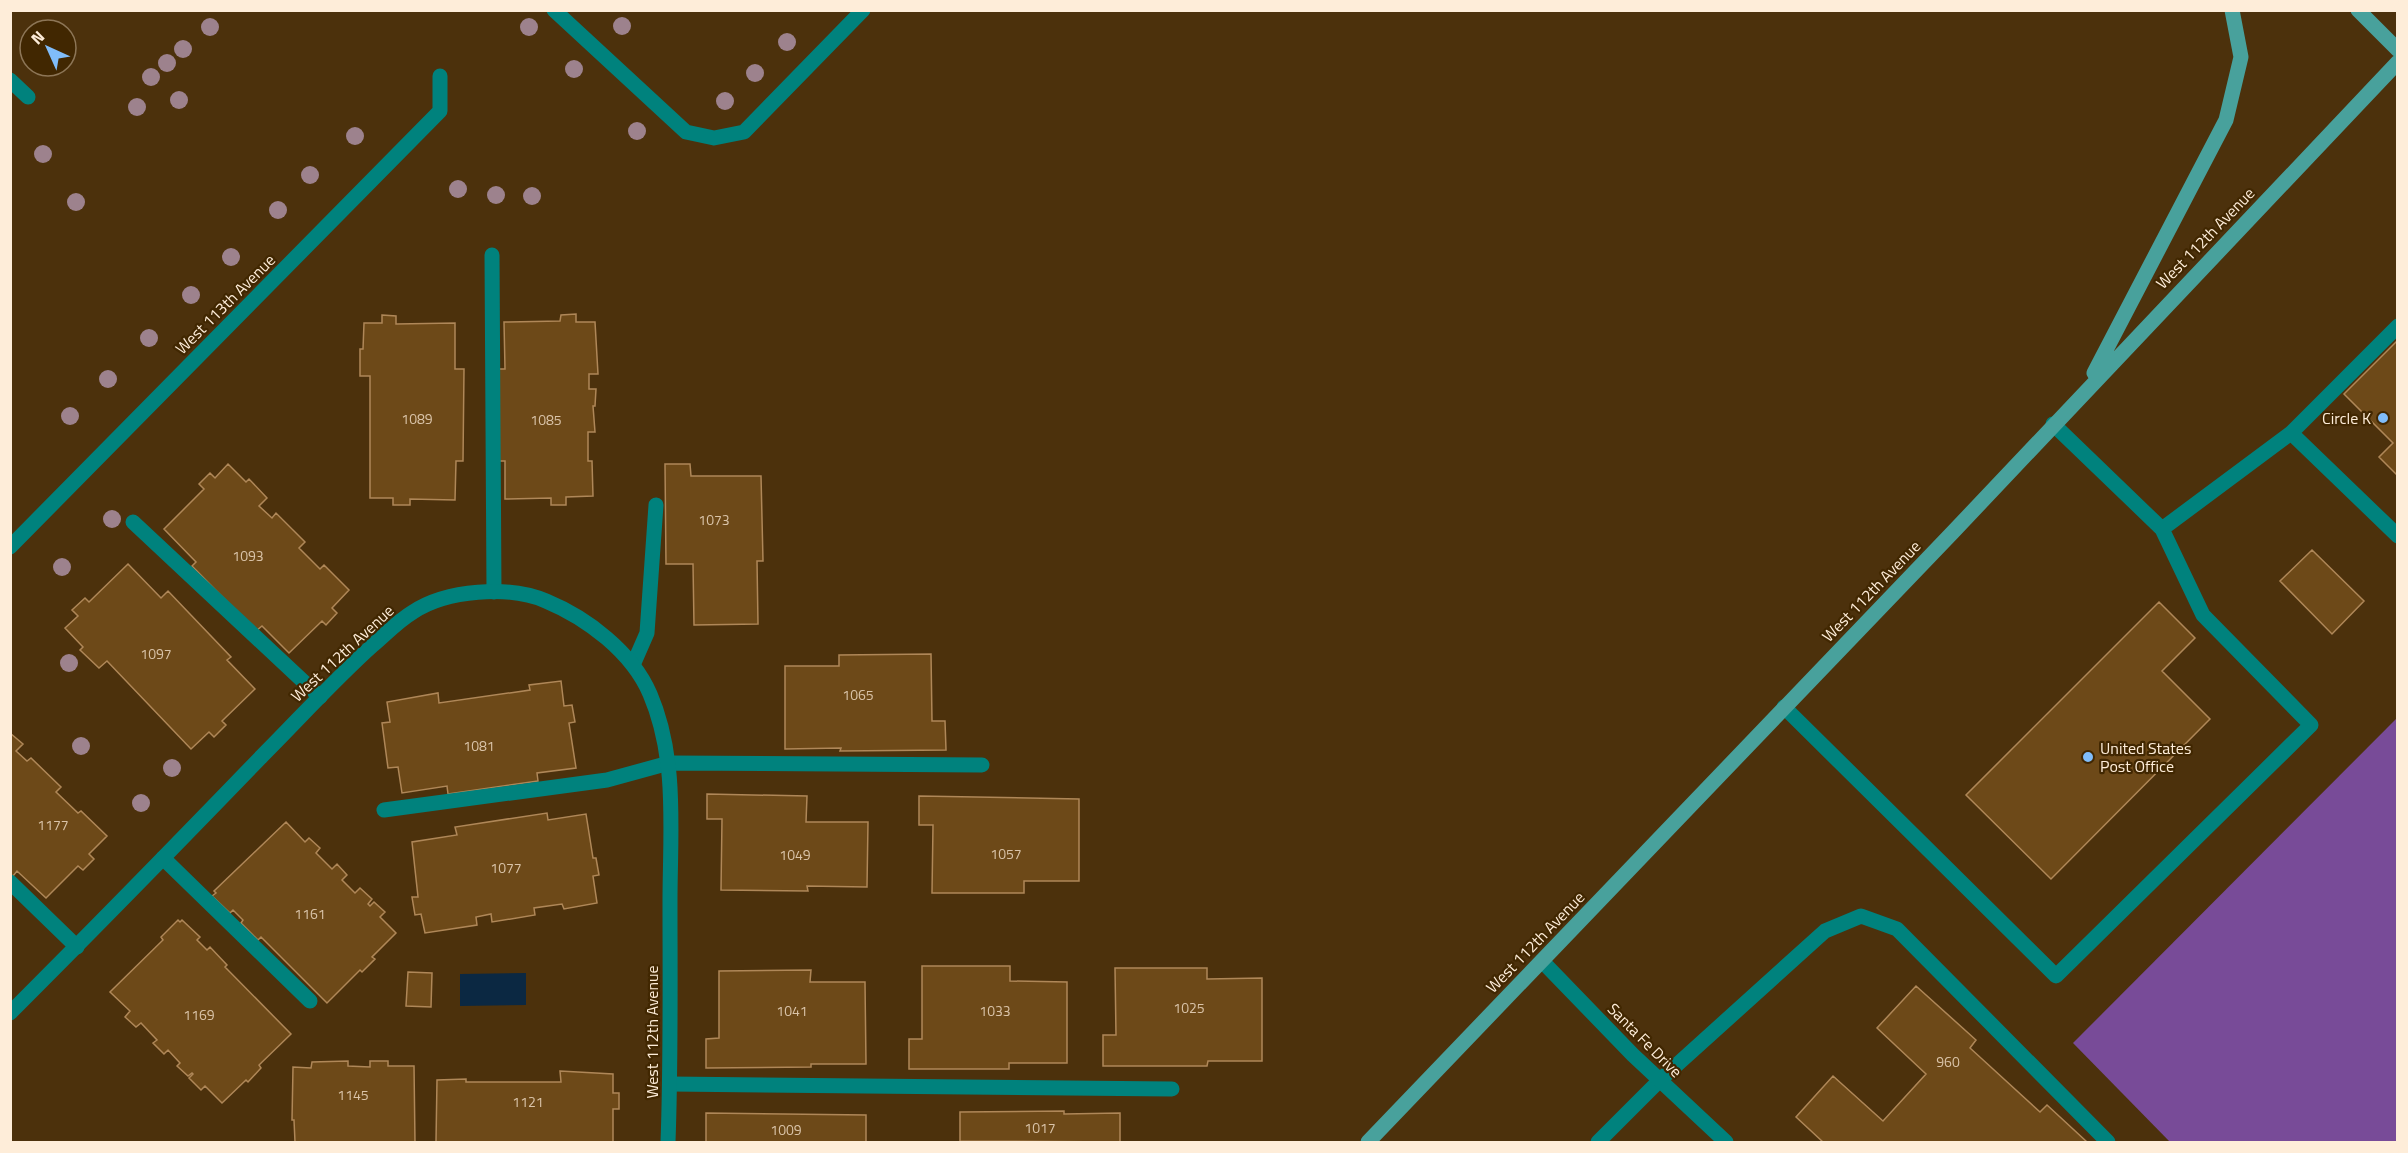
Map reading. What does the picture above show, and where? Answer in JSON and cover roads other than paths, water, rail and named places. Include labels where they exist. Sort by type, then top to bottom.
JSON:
[{"type":"main road","points":[[2086,389],[2226,120],[2241,57],[2232,10]]},
{"type":"main road","points":[[2358,10],[2397,50]]},
{"type":"main road","name":"West 112th Avenue","points":[[1368,1143],[1953,532],[2397,62]]},
{"type":"street","points":[[554,10],[686,132],[714,138],[744,132],[863,10]]},
{"type":"street","name":"West 113th Avenue","points":[[10,547],[440,111],[440,76]]},
{"type":"street","points":[[10,80],[28,97]]},
{"type":"street","points":[[492,255],[494,592]]},
{"type":"street","points":[[2162,529],[2291,433],[2397,326]]},
{"type":"street","points":[[1784,706],[2056,976],[2311,725],[2203,615],[2162,529],[2053,424]]},
{"type":"street","points":[[2291,433],[2397,536]]},
{"type":"street","points":[[633,664],[646,633],[656,505]]},
{"type":"street","points":[[133,522],[320,697]]},
{"type":"street","name":"West 112th Avenue","points":[[10,1013],[77,947],[350,665],[416,609],[446,597],[494,592],[537,597],[567,610],[613,644],[633,664],[650,694],[669,763],[670,1084],[668,1143]]},
{"type":"street","points":[[384,810],[607,780],[669,763],[982,765]]},
{"type":"street","points":[[163,858],[310,1001]]},
{"type":"street","points":[[10,882],[77,947]]},
{"type":"street","points":[[1598,1143],[1660,1080],[1825,931],[1861,916],[1896,929],[2108,1143]]},
{"type":"street","name":"Santa Fe Drive","points":[[1542,961],[1726,1143]]},
{"type":"street","points":[[670,1084],[1172,1089]]},
{"type":"water","points":[[526,973],[526,1005],[460,1006],[460,974]]},
{"type":"place","name":"Circle K","points":[[2383,418]]},
{"type":"place","name":"United States Post Office","points":[[2088,757]]}]
